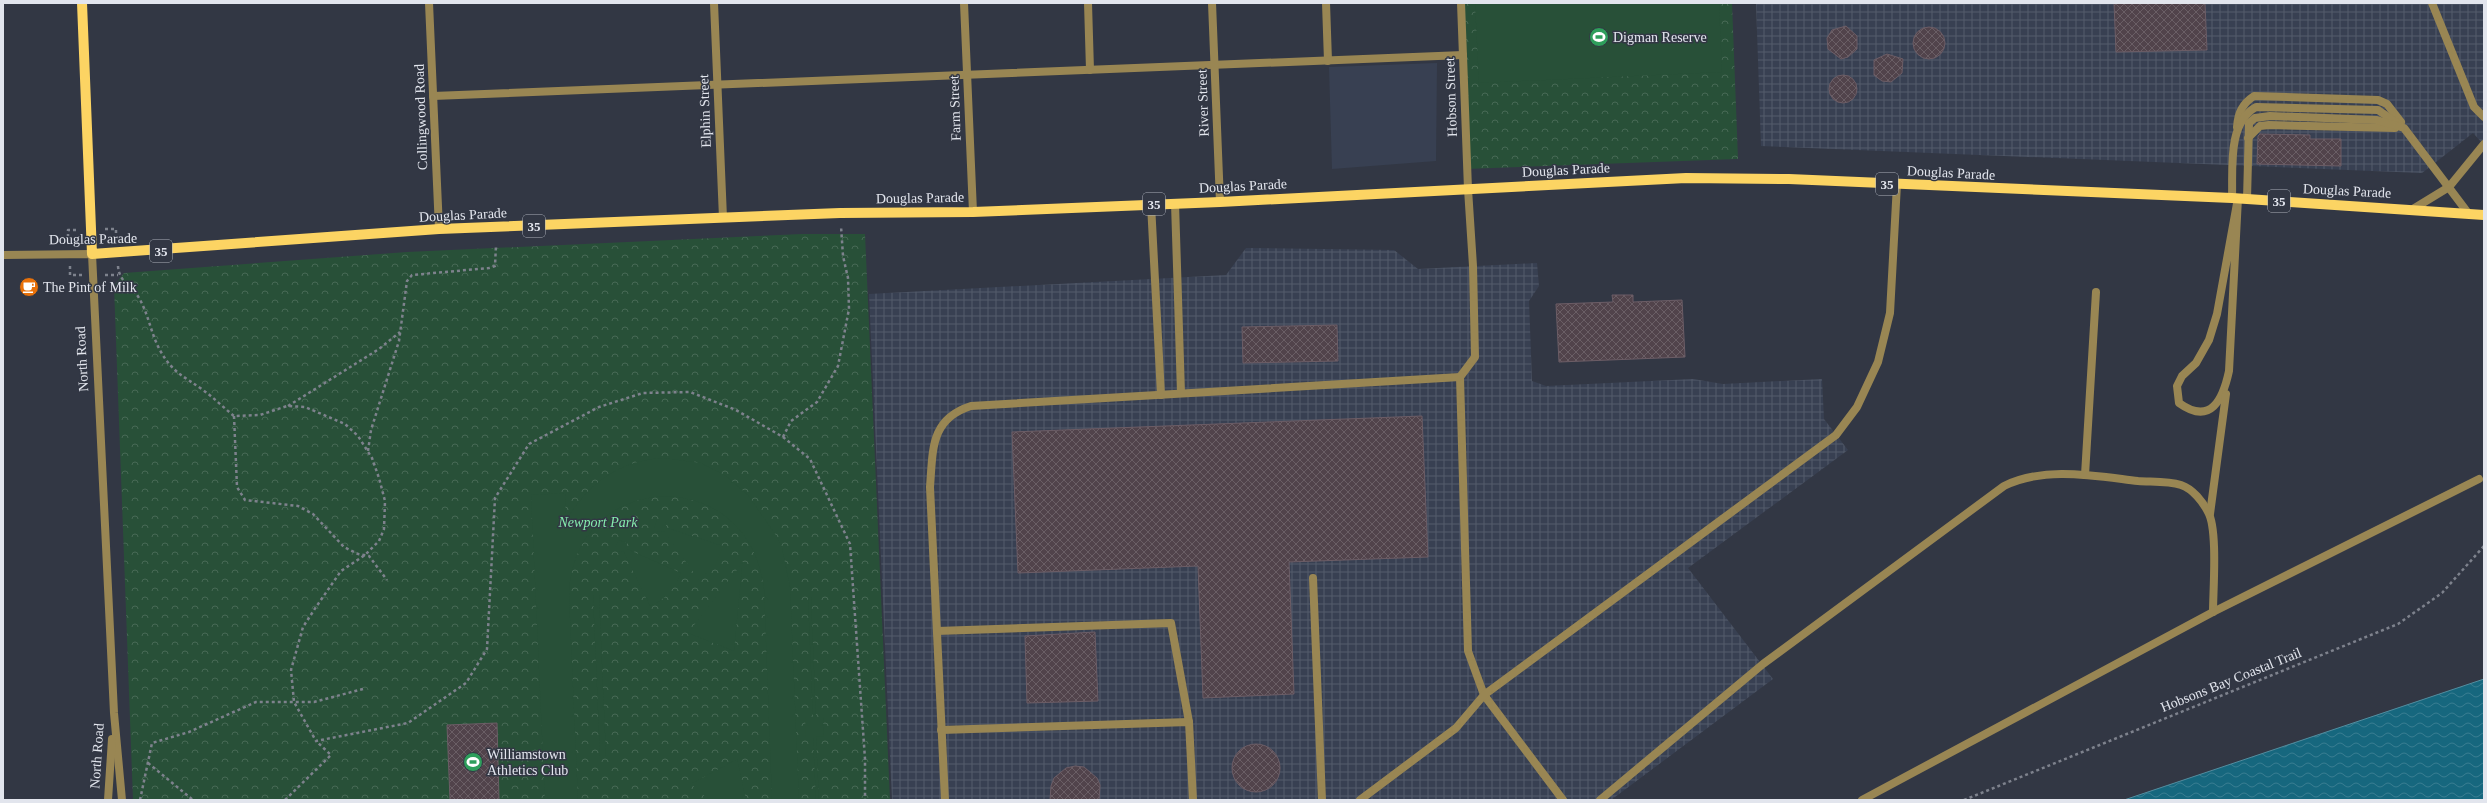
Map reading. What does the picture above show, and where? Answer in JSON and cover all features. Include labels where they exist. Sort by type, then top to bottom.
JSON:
[{"type":"main road","name":"North Road","points":[[82,3],[92,254]]},
{"type":"main road","name":"Douglas Parade","points":[[92,254],[439,229],[840,213],[973,212],[1220,202],[1686,178],[1789,179],[2239,198],[2484,214]]},
{"type":"street","name":"Collingwood Road","points":[[429,3],[439,229]]},
{"type":"street","name":"Elphin Street","points":[[714,3],[723,218]]},
{"type":"street","name":"Farm Street","points":[[964,3],[973,212]]},
{"type":"street","points":[[1088,3],[1090,70]]},
{"type":"street","name":"River Street","points":[[1212,3],[1220,202]]},
{"type":"street","points":[[1326,3],[1328,62]]},
{"type":"street","name":"Hobson Street","points":[[1460,377],[1475,357],[1473,266],[1468,189],[1461,3]]},
{"type":"street","points":[[2432,3],[2474,107],[2484,117]]},
{"type":"street","points":[[433,96],[1214,65],[1328,62],[1463,55]]},
{"type":"street","points":[[2213,612],[2213,546],[2210,514],[2230,371],[2239,198],[2235,136],[2248,112],[2256,107],[2270,106],[2378,110],[2387,114],[2404,128],[2468,213]]},
{"type":"street","points":[[2230,371],[2224,393],[2218,404],[2204,412],[2190,411],[2179,403],[2177,386],[2182,376],[2196,363],[2203,351],[2209,340],[2217,314],[2239,198],[2249,123],[2255,118],[2270,116],[2378,120],[2404,128]]},
{"type":"street","points":[[2413,209],[2449,187],[2484,144]]},
{"type":"street","points":[[1360,800],[1456,728],[1484,695],[1836,435],[1857,407],[1878,362],[1890,313],[1897,184]]},
{"type":"street","points":[[1175,203],[1181,393]]},
{"type":"street","points":[[1151,204],[1161,395]]},
{"type":"street","name":"Douglas Parade","points":[[3,254],[92,254]]},
{"type":"street","name":"North Road","points":[[92,254],[114,713],[122,800]]},
{"type":"street","points":[[2085,475],[2096,292]]},
{"type":"street","points":[[945,800],[930,487],[933,445],[942,423],[955,411],[971,406],[1460,377],[1468,651],[1484,695],[1563,800]]},
{"type":"street","points":[[1600,800],[1763,664],[2007,484],[2030,477],[2085,475],[2182,485],[2200,498],[2210,514]]},
{"type":"street","points":[[1862,800],[2213,612],[2479,479]]},
{"type":"street","points":[[1313,578],[1322,800]]},
{"type":"street","points":[[937,631],[1171,623],[1189,722],[1193,800]]},
{"type":"street","name":"North Road","points":[[108,800],[114,713]]},
{"type":"street","points":[[941,730],[1189,722]]},
{"type":"path","points":[[783,437],[791,421],[817,402],[838,366],[849,309],[848,278],[843,256],[840,213]]},
{"type":"path","points":[[368,451],[371,430],[401,331],[407,281],[412,275],[489,268],[495,266],[496,245]]},
{"type":"path","points":[[118,275],[138,296],[144,306],[160,350],[170,367],[234,416],[260,415],[287,406],[379,349],[401,331]]},
{"type":"path","points":[[316,741],[408,723],[466,683],[487,649],[495,498],[529,444],[599,407],[643,393],[690,392],[710,398],[736,410],[783,437],[810,459],[850,544],[865,759],[865,800]]},
{"type":"path","points":[[285,800],[331,756],[316,741],[294,702],[291,670],[303,627],[341,571],[365,555],[379,541],[384,529],[385,501],[379,478],[368,451],[358,436],[345,424],[305,407],[287,406]]},
{"type":"path","points":[[234,416],[237,487],[245,500],[298,506],[313,514],[344,547],[369,556],[387,580]]},
{"type":"path","name":"Hobsons Bay Coastal Trail","points":[[1964,800],[2398,624],[2442,594],[2484,546]]},
{"type":"path","points":[[140,800],[152,743],[163,741],[189,732],[256,702],[314,702],[363,690]]},
{"type":"path","points":[[148,763],[193,800]]},
{"type":"shaded area","points":[[1756,3],[2484,3],[2484,145],[2473,133],[2422,173],[1761,146]]},
{"type":"shaded area","points":[[1437,63],[1436,161],[1332,169],[1329,67]]},
{"type":"shaded area","points":[[1246,248],[1394,250],[1418,269],[1537,263],[1539,286],[1529,301],[1532,381],[1546,386],[1693,379],[1723,384],[1822,379],[1824,419],[1848,450],[1688,568],[1773,679],[1611,800],[892,800],[869,294],[1226,275]]},
{"type":"green space","name":"Digman Reserve","points":[[1460,3],[1732,3],[1738,159],[1466,169]]},
{"type":"green space","name":"Digman Reserve","points":[[1475,3],[1719,3],[1722,72],[1479,83]]},
{"type":"green space","name":"Newport Park","points":[[802,234],[865,234],[890,800],[133,800],[114,286],[124,273],[407,252]]},
{"type":"green space","points":[[664,458],[701,463],[726,476],[748,495],[775,534],[782,548],[790,587],[799,800],[772,800],[764,589],[751,547],[728,518],[696,501],[662,496],[628,504],[599,523],[578,554],[569,596],[578,800],[545,800],[531,495],[565,493],[566,520],[585,495],[607,476],[633,463]]},
{"type":"green space","points":[[657,520],[665,522],[667,528],[723,546],[715,566],[699,580],[664,531],[657,532],[654,528]]},
{"type":"green space","points":[[619,540],[627,543],[627,549],[681,573],[672,589],[665,597],[650,606],[624,552],[617,551],[615,547]]},
{"type":"green space","points":[[740,561],[745,563],[742,567],[734,651],[688,633],[740,566]]},
{"type":"green space","points":[[593,595],[599,595],[606,756],[600,756]]},
{"type":"green space","points":[[808,597],[811,597],[816,717],[823,717],[824,736],[816,737],[819,800],[816,800],[813,737],[806,737],[805,717],[813,717]]},
{"type":"green space","points":[[737,759],[746,800],[709,800],[691,784]]},
{"type":"water","points":[[2484,679],[2484,800],[2124,800]]},
{"type":"building","points":[[2114,3],[2205,3],[2207,50],[2116,52]]},
{"type":"building","points":[[1846,26],[1857,36],[1857,49],[1848,57],[1841,59],[1828,49],[1827,38],[1832,30]]},
{"type":"building","points":[[1926,27],[1932,27],[1942,34],[1945,43],[1944,49],[1938,56],[1932,59],[1926,59],[1916,52],[1913,46],[1913,40],[1920,30]]},
{"type":"building","points":[[1887,54],[1903,59],[1902,73],[1891,82],[1882,81],[1874,75],[1874,60]]},
{"type":"building","points":[[1843,75],[1853,79],[1857,89],[1853,99],[1843,103],[1833,99],[1829,89],[1833,79]]},
{"type":"building","points":[[2260,134],[2310,135],[2310,139],[2341,139],[2341,166],[2257,164],[2258,136]]},
{"type":"building","points":[[1612,295],[1633,295],[1633,302],[1682,300],[1685,357],[1559,362],[1556,304],[1613,302]]},
{"type":"building","points":[[1337,325],[1338,361],[1243,363],[1242,327]]},
{"type":"building","points":[[1422,416],[1428,557],[1289,562],[1294,694],[1203,698],[1198,566],[1018,573],[1012,432]]},
{"type":"building","points":[[1095,632],[1098,701],[1027,703],[1025,636]]},
{"type":"building","name":"Williamstown Athletics Club","points":[[497,723],[499,800],[450,800],[447,725]]},
{"type":"building","points":[[1256,744],[1265,746],[1273,751],[1278,759],[1280,768],[1278,777],[1273,785],[1265,790],[1256,792],[1247,790],[1239,785],[1234,777],[1232,768],[1234,759],[1239,751],[1247,746]]},
{"type":"building","points":[[1075,766],[1084,767],[1097,778],[1100,785],[1099,800],[1050,800],[1051,786],[1054,778],[1066,768]]},
{"type":"place","name":"Digman Reserve","points":[[1599,37]]},
{"type":"place","name":"The Pint of Milk","points":[[29,287]]},
{"type":"place","name":"Williamstown Athletics Club","points":[[473,762]]}]
